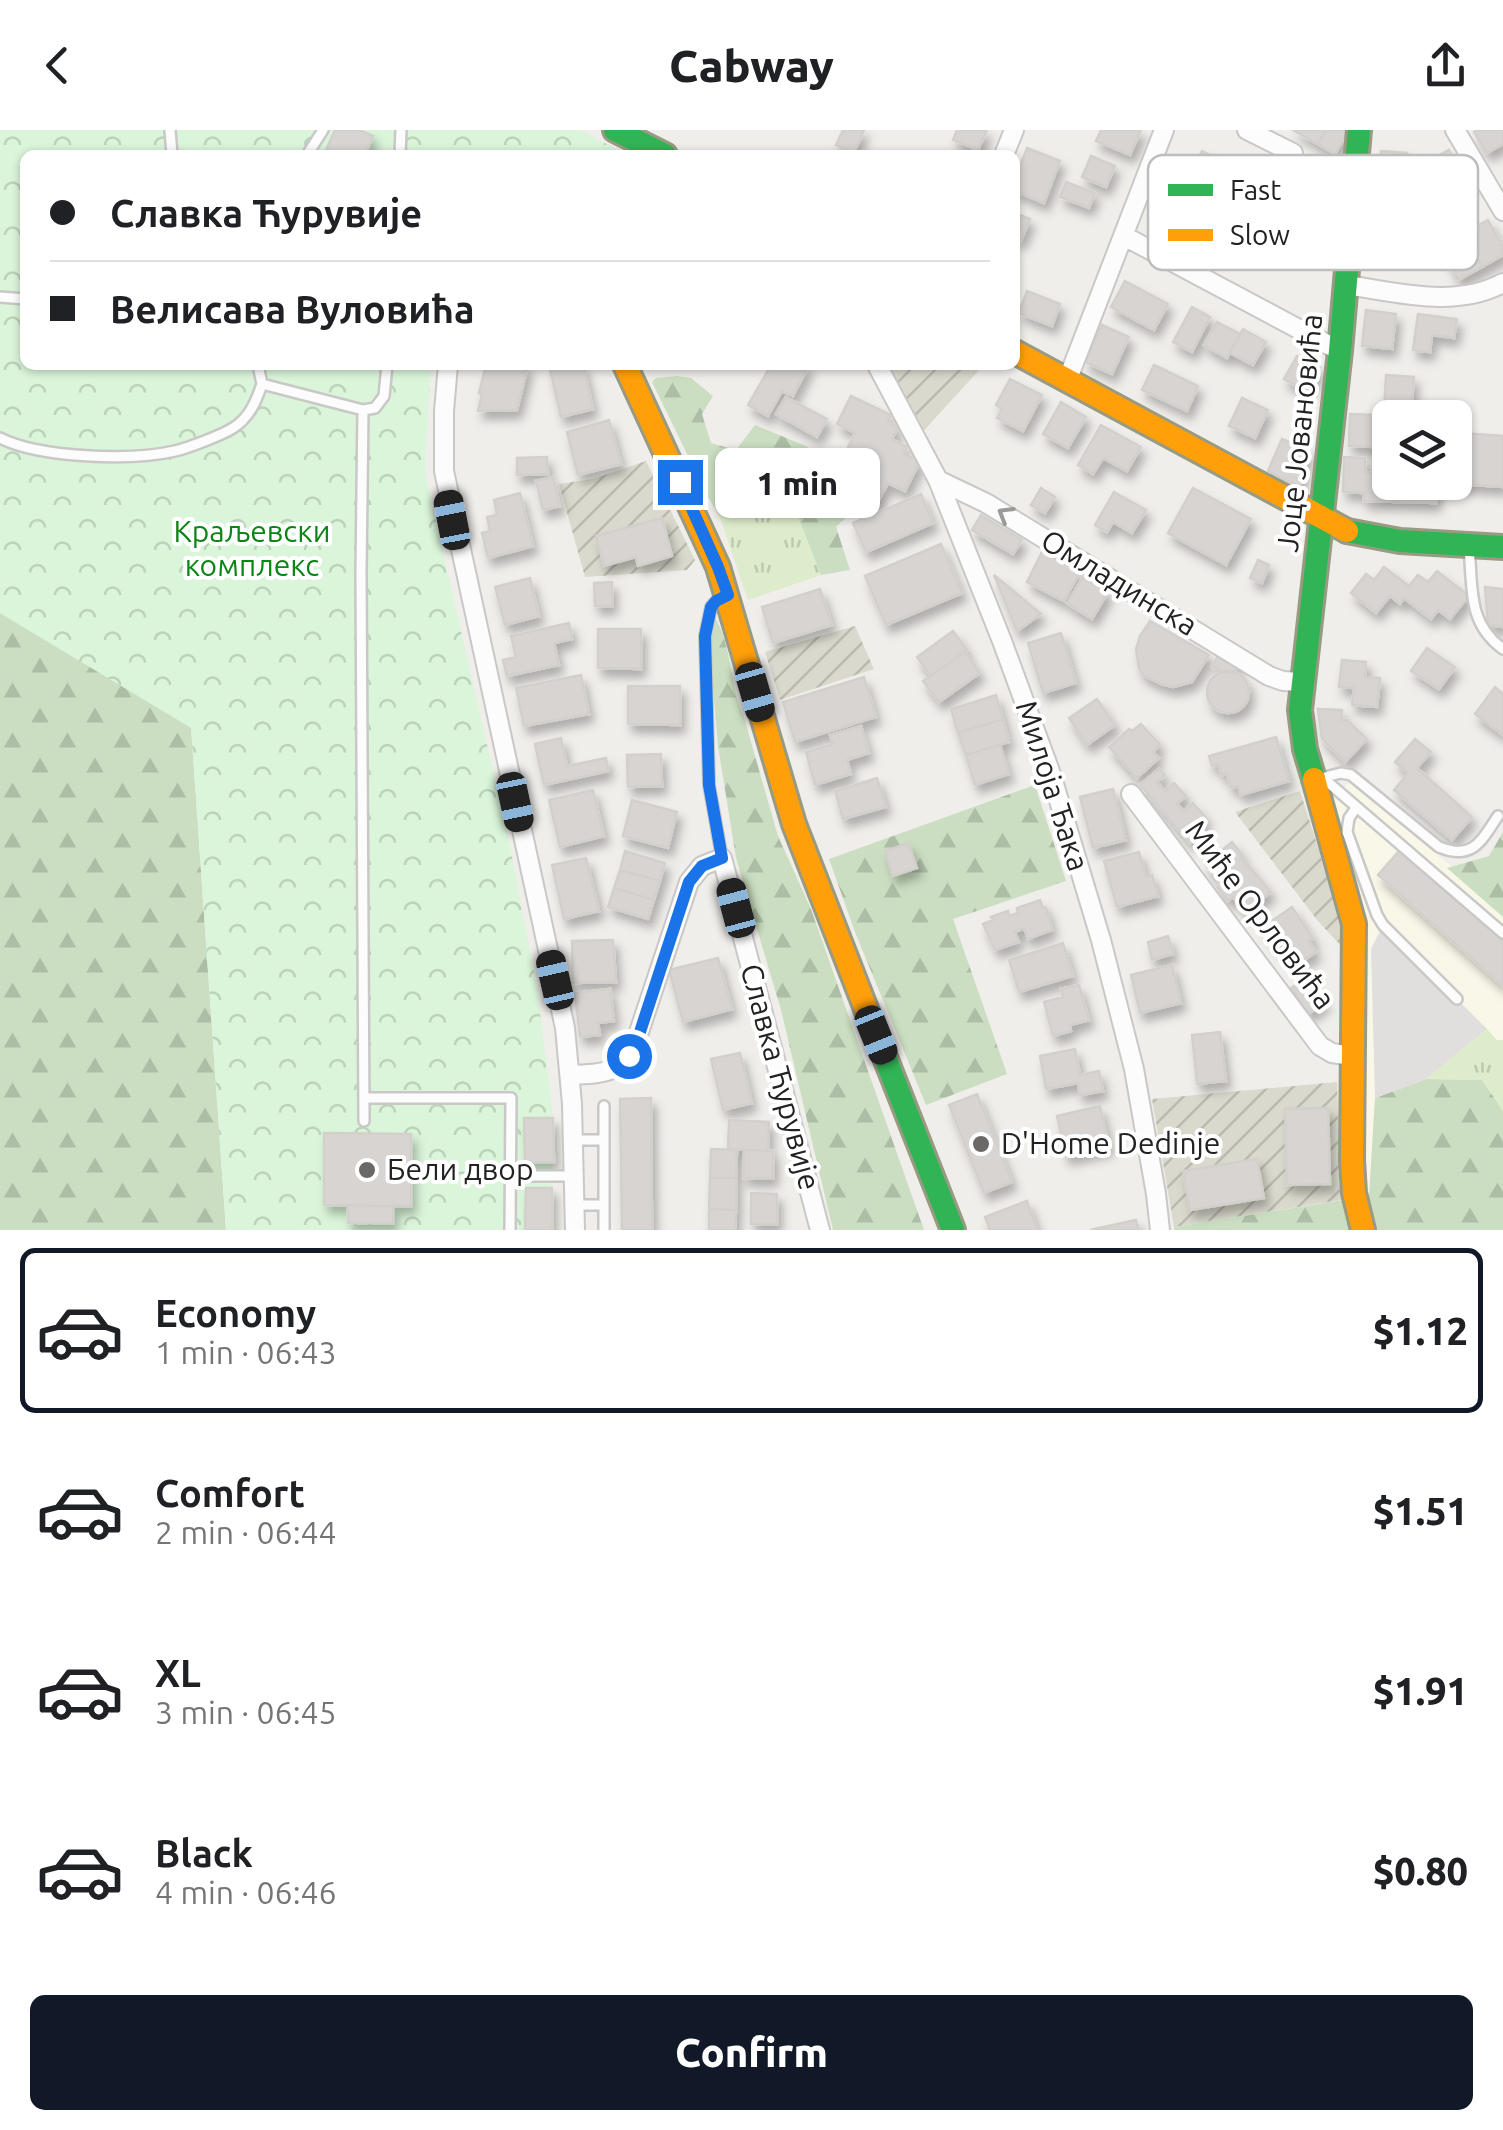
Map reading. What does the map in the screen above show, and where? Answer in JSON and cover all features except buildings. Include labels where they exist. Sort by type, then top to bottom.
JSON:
[{"type":"street","points":[[615,130],[655,150]]},
{"type":"street","points":[[1155,155],[1164,130]]},
{"type":"street","points":[[1247,130],[1292,153]]},
{"type":"street","name":"Јоце Јовановића","points":[[1358,155],[1360,130]]},
{"type":"street","points":[[1455,130],[1470,155]]},
{"type":"street","points":[[1478,168],[1503,210]]},
{"type":"street","points":[[1067,381],[1148,172]]},
{"type":"street","points":[[1124,236],[1148,249]]},
{"type":"street","points":[[1188,270],[1340,351]]},
{"type":"street","name":"Јоце Јовановића","points":[[1301,682],[1347,270]]},
{"type":"street","points":[[1346,284],[1458,296],[1503,283]]},
{"type":"street","points":[[1020,355],[1340,529],[1378,539],[1503,547]]},
{"type":"street","points":[[448,370],[444,471],[558,996],[571,1075],[575,1230]]},
{"type":"street","points":[[626,370],[728,595],[794,824],[953,1230]]},
{"type":"street","name":"Милоја Ђака","points":[[880,370],[938,480],[1036,730],[1087,892],[1134,1069],[1160,1230]]},
{"type":"street","name":"Омладинска","points":[[938,480],[986,502],[1270,676],[1301,682]]},
{"type":"street","name":"Миће Орловића","points":[[1301,682],[1301,727],[1354,924],[1352,1160],[1362,1230]]},
{"type":"street","name":"Миће Орловића","points":[[1132,794],[1320,1046],[1332,1053],[1352,1056]]},
{"type":"street","points":[[571,1075],[615,1069],[629,1056],[689,882],[702,866],[722,858]]},
{"type":"street","name":"Славка Ћурувије","points":[[722,858],[820,1230]]},
{"type":"lane","points":[[0,438],[16,446],[98,458],[176,451],[234,428],[255,406],[262,384],[259,370]]},
{"type":"lane","points":[[262,384],[363,410],[375,408],[384,396],[386,370]]},
{"type":"lane","points":[[363,410],[364,1121]]},
{"type":"lane","points":[[1469,545],[1478,620],[1486,634],[1503,649]]},
{"type":"lane","points":[[722,858],[709,785],[705,636],[711,607],[728,595]]},
{"type":"lane","points":[[1318,779],[1351,775],[1439,847],[1450,851],[1472,849],[1479,844],[1498,816]]},
{"type":"lane","points":[[1318,779],[1503,933]]},
{"type":"lane","points":[[1356,808],[1348,818],[1347,832],[1377,914],[1383,925],[1457,999]]},
{"type":"lane","points":[[364,1098],[510,1098],[510,1230]]},
{"type":"lane","points":[[604,1106],[604,1230]]},
{"type":"lane","points":[[574,1140],[604,1140]]},
{"type":"lane","points":[[510,1176],[574,1176]]},
{"type":"lane","points":[[575,1206],[604,1205]]},
{"type":"shaded area","points":[[892,370],[979,370],[924,430]]},
{"type":"shaded area","points":[[646,461],[695,560],[687,570],[585,577],[559,484],[593,479]]},
{"type":"shaded area","points":[[855,626],[874,669],[780,700],[765,652]]},
{"type":"shaded area","points":[[1349,782],[1503,911],[1503,1230],[1377,1230],[1364,1189],[1330,802]]},
{"type":"shaded area","points":[[1300,791],[1343,926],[1344,949],[1317,920],[1235,812]]},
{"type":"shaded area","points":[[1383,925],[1487,1029],[1426,1079],[1375,1098],[1371,949]]},
{"type":"shaded area","points":[[1337,1082],[1341,1200],[1174,1227],[1152,1099]]},
{"type":"green space","name":"Краљевски комплекс","points":[[0,130],[580,130],[618,150],[20,150],[20,370],[431,370],[426,478],[508,836],[537,988],[553,1118],[552,1230],[226,1230],[191,728],[0,613]]},
{"type":"green space","points":[[677,376],[691,378],[713,396],[702,414],[711,443],[736,450],[755,425],[806,446],[827,462],[851,513],[836,527],[850,570],[821,575],[788,491],[719,515],[652,382]]},
{"type":"green space","points":[[788,491],[821,575],[748,600],[719,515]]},
{"type":"green space","points":[[0,613],[191,727],[226,1230],[0,1230]]},
{"type":"green space","points":[[714,616],[725,640],[778,836],[811,909],[924,1230],[833,1230],[781,1010],[736,858],[718,746],[709,640]]},
{"type":"green space","points":[[1035,785],[1066,881],[953,919],[1007,1074],[926,1105],[829,859]]},
{"type":"green space","points":[[1503,832],[1503,917],[1447,868],[1489,856]]},
{"type":"green space","points":[[1487,1029],[1497,1040],[1503,1040],[1503,1111],[1482,1080],[1426,1079]]},
{"type":"green space","points":[[1426,1079],[1482,1080],[1503,1111],[1503,1230],[1174,1230],[1369,1196],[1375,1098]]},
{"type":"traffic: fast","points":[[615,130],[655,150]]},
{"type":"traffic: fast","points":[[1357,155],[1359,130]]},
{"type":"traffic: fast","points":[[1314,779],[1300,710],[1347,270]]},
{"type":"traffic: fast","points":[[1347,531],[1400,541],[1503,547]]},
{"type":"traffic: fast","points":[[875,1032],[953,1230]]},
{"type":"traffic: slow","points":[[1020,355],[1347,531]]},
{"type":"traffic: slow","points":[[627,370],[718,567],[794,824],[875,1032]]},
{"type":"traffic: slow","points":[[1314,779],[1354,924],[1352,1160],[1354,1193],[1363,1230]]},
{"type":"place","name":"D'Home Dedinje","points":[[981,1144]]},
{"type":"place","name":"Бели двор","points":[[367,1170]]},
{"type":"route","points":[[629,1056],[689,882],[702,866],[722,858],[709,785],[705,636],[711,607],[728,595],[680,482]]}]
